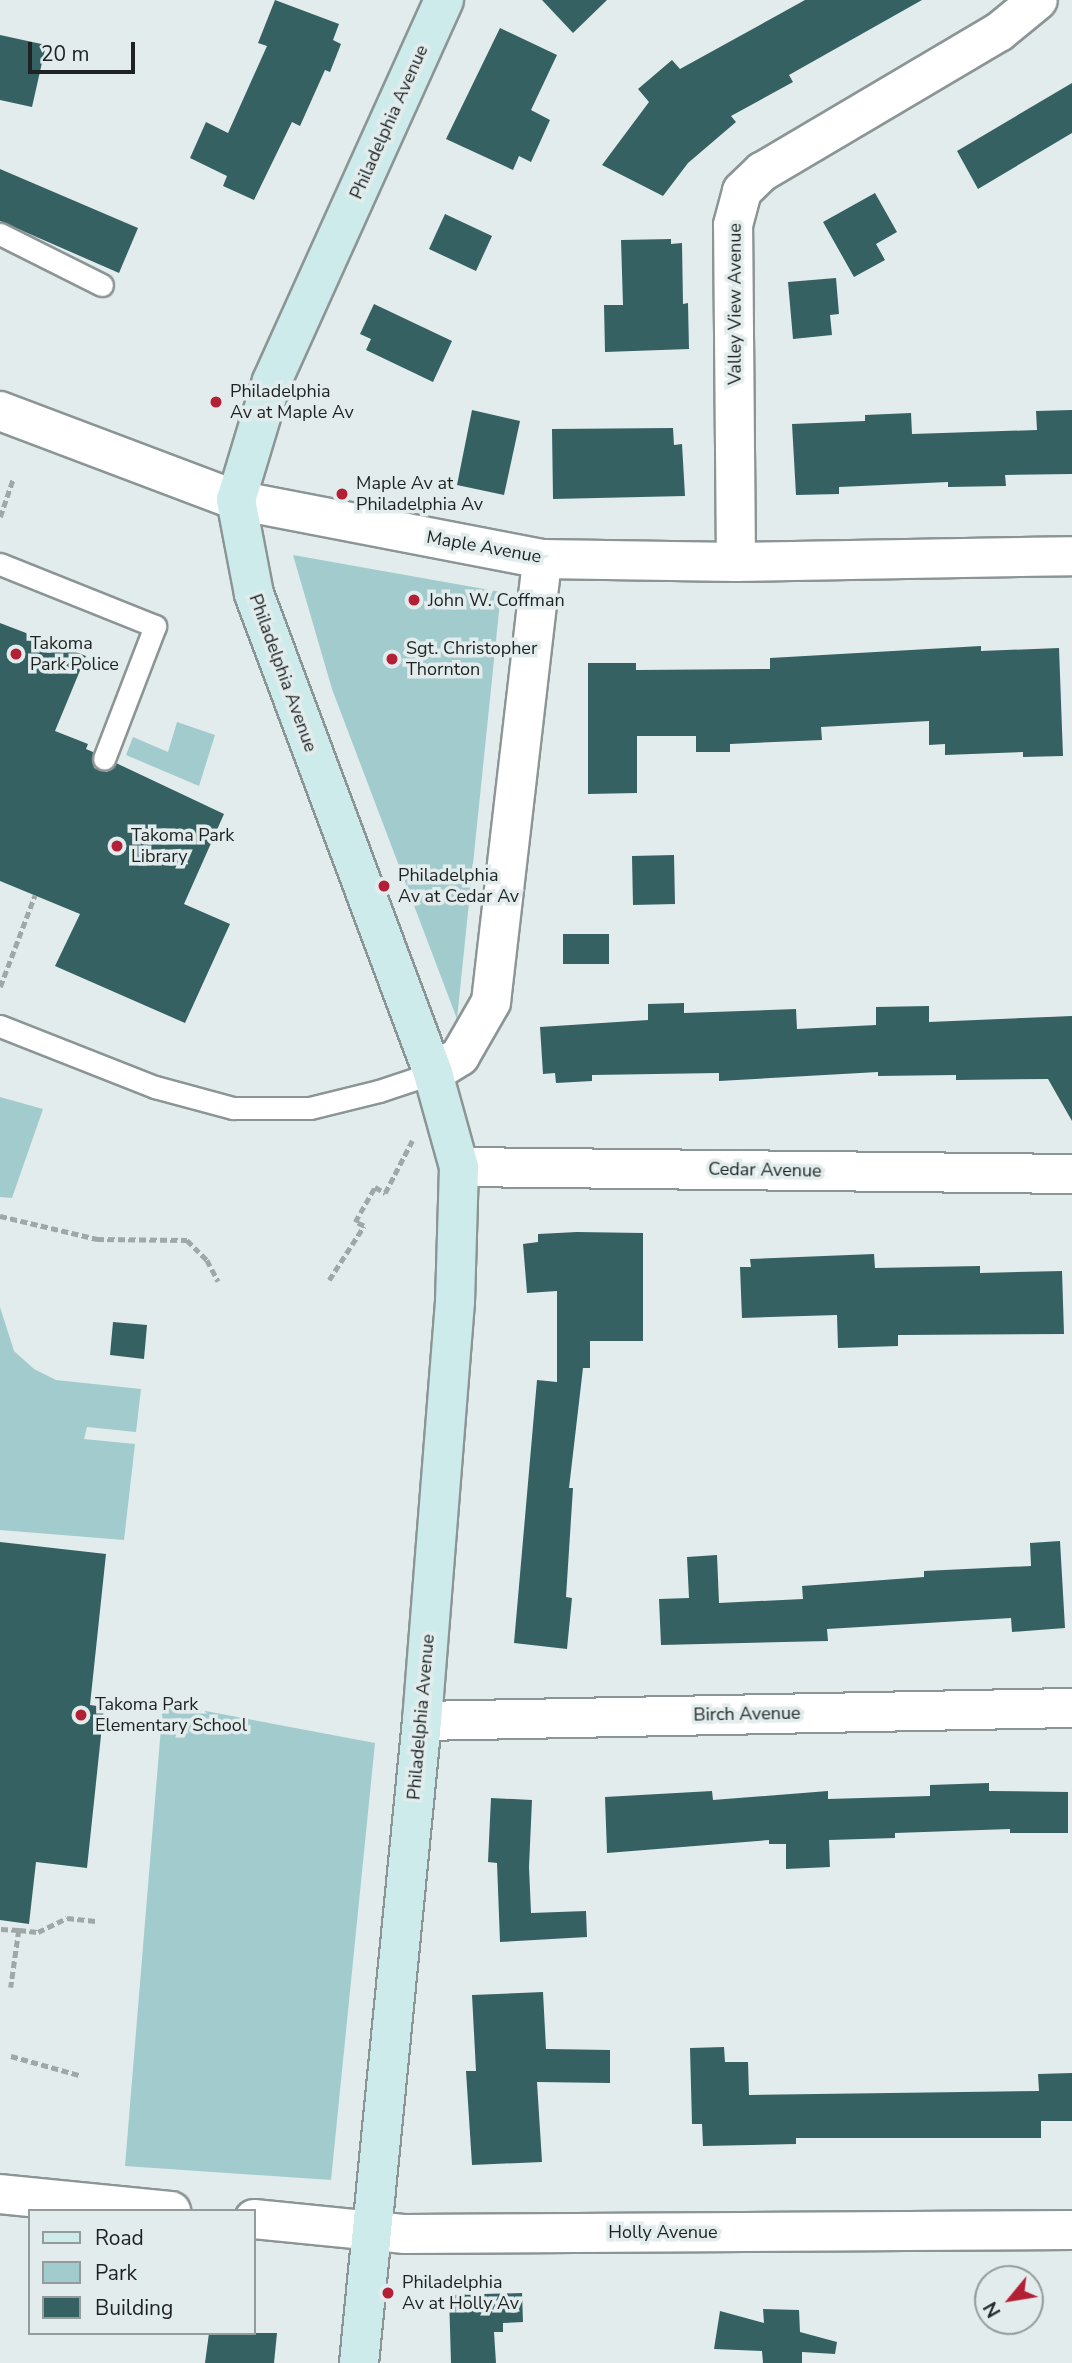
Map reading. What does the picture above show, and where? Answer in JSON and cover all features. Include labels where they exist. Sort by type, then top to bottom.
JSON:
[{"type":"main road","name":"Philadelphia Avenue","points":[[359,2363],[422,1721],[455,1302],[458,1167],[433,1073],[254,594],[236,500],[272,381],[444,0]]},
{"type":"street","name":"Valley View Avenue","points":[[736,562],[733,225],[742,191],[762,172],[999,32],[1038,0]]},
{"type":"street","name":"Maple Avenue","points":[[0,411],[236,500],[542,559],[736,562],[1072,556]]},
{"type":"street","points":[[433,1073],[460,1056],[491,1002],[542,559]]},
{"type":"street","name":"Cedar Avenue","points":[[458,1167],[1072,1174]]},
{"type":"street","name":"Birch Avenue","points":[[422,1721],[1072,1708]]},
{"type":"street","points":[[0,2194],[151,2209]]},
{"type":"street","name":"Holly Avenue","points":[[256,2219],[419,2234],[1072,2230]]},
{"type":"lane","points":[[0,234],[102,285]]},
{"type":"lane","points":[[0,564],[155,626],[104,759]]},
{"type":"lane","points":[[0,1026],[155,1087],[233,1108],[310,1108],[379,1091],[433,1073]]},
{"type":"path","points":[[0,517],[13,479]]},
{"type":"path","points":[[0,987],[35,895]]},
{"type":"path","points":[[328,1280],[364,1227],[355,1222],[375,1187],[385,1193],[414,1138]]},
{"type":"path","points":[[0,1216],[97,1239],[187,1240],[206,1260],[218,1282]]},
{"type":"path","points":[[1,1929],[38,1932],[66,1918],[96,1921]]},
{"type":"path","points":[[11,1987],[19,1930]]},
{"type":"path","points":[[11,2056],[79,2076]]},
{"type":"green space","points":[[293,555],[501,592],[457,1019],[332,689]]},
{"type":"green space","points":[[177,722],[215,735],[199,786],[126,755],[133,737],[168,752]]},
{"type":"green space","points":[[0,1097],[43,1109],[12,1198],[0,1197]]},
{"type":"green space","points":[[0,1307],[14,1351],[34,1369],[56,1380],[141,1389],[136,1432],[87,1427],[84,1439],[135,1444],[124,1540],[0,1530]]},
{"type":"green space","points":[[163,1703],[375,1743],[331,2180],[125,2166]]},
{"type":"building","points":[[275,0],[339,24],[333,40],[341,44],[330,72],[325,70],[300,126],[292,122],[254,200],[223,186],[227,176],[190,158],[206,122],[228,133],[267,46],[258,43]]},
{"type":"building","points":[[542,0],[607,0],[573,33]]},
{"type":"building","points":[[805,0],[922,0],[789,75],[793,82],[731,116],[736,122],[688,163],[663,196],[602,165],[649,102],[638,89],[672,60],[680,69]]},
{"type":"building","points":[[500,28],[557,55],[531,110],[550,120],[531,162],[519,156],[513,170],[446,139]]},
{"type":"building","points":[[0,35],[46,45],[32,107],[0,100]]},
{"type":"building","points":[[1072,83],[1072,133],[978,189],[957,151]]},
{"type":"building","points":[[0,169],[138,228],[119,273],[0,221]]},
{"type":"building","points":[[875,193],[897,232],[876,244],[885,260],[854,277],[823,222]]},
{"type":"building","points":[[445,214],[492,236],[476,271],[429,249]]},
{"type":"building","points":[[671,239],[671,244],[682,243],[683,304],[688,303],[689,349],[605,352],[604,305],[623,305],[621,240]]},
{"type":"building","points":[[836,278],[839,314],[830,315],[832,335],[793,339],[788,282]]},
{"type":"building","points":[[374,304],[452,341],[433,382],[366,350],[371,339],[360,334]]},
{"type":"building","points":[[472,410],[520,421],[504,495],[457,485]]},
{"type":"building","points":[[1072,410],[1072,474],[1005,475],[1006,486],[948,487],[948,482],[839,487],[839,494],[796,495],[792,424],[865,421],[865,415],[911,413],[912,434],[1037,430],[1036,411]]},
{"type":"building","points":[[673,428],[674,445],[682,444],[685,496],[553,499],[552,429]]},
{"type":"building","points":[[0,623],[86,656],[55,731],[88,744],[86,749],[93,752],[94,768],[107,772],[116,763],[224,814],[184,904],[230,924],[185,1023],[55,966],[80,914],[0,881]]},
{"type":"building","points":[[981,646],[981,651],[1059,648],[1063,756],[1023,757],[1023,752],[945,755],[945,744],[929,745],[929,721],[821,727],[822,740],[730,744],[730,752],[696,752],[696,736],[637,736],[637,793],[588,794],[588,663],[636,663],[636,670],[770,669],[770,658]]},
{"type":"building","points":[[674,855],[675,904],[633,905],[632,856]]},
{"type":"building","points":[[563,934],[609,934],[609,964],[563,964]]},
{"type":"building","points":[[684,1003],[684,1013],[796,1009],[797,1029],[876,1025],[876,1007],[929,1006],[929,1022],[1072,1016],[1072,1121],[1048,1079],[956,1080],[956,1075],[878,1076],[878,1072],[719,1081],[719,1073],[592,1075],[592,1081],[556,1083],[555,1073],[543,1074],[540,1027],[648,1020],[648,1004]]},
{"type":"building","points":[[643,1233],[643,1341],[590,1341],[590,1368],[583,1368],[569,1488],[573,1488],[566,1597],[572,1598],[567,1649],[514,1643],[537,1380],[557,1382],[557,1291],[527,1293],[523,1244],[538,1242],[538,1234]]},
{"type":"building","points":[[874,1254],[875,1268],[980,1266],[980,1273],[1062,1271],[1064,1334],[898,1335],[898,1346],[838,1348],[837,1315],[742,1318],[740,1267],[751,1267],[750,1259]]},
{"type":"building","points":[[113,1322],[147,1325],[144,1359],[110,1355]]},
{"type":"building","points":[[1060,1541],[1065,1628],[1012,1632],[1011,1618],[827,1629],[828,1641],[661,1645],[659,1599],[689,1598],[687,1557],[717,1555],[719,1603],[803,1599],[802,1586],[924,1577],[924,1571],[1031,1566],[1030,1543]]},
{"type":"building","points":[[0,1542],[106,1554],[90,1705],[104,1707],[87,1868],[36,1862],[29,1924],[0,1920]]},
{"type":"building","points":[[989,1783],[989,1791],[1068,1792],[1068,1833],[1010,1833],[1010,1829],[895,1833],[895,1838],[829,1840],[830,1867],[786,1869],[786,1844],[769,1844],[769,1840],[607,1853],[605,1797],[712,1791],[713,1800],[828,1791],[828,1799],[930,1796],[930,1785]]},
{"type":"building","points":[[491,1798],[532,1800],[529,1867],[531,1913],[586,1911],[587,1937],[500,1942],[497,1863],[488,1862]]},
{"type":"building","points":[[543,1992],[546,2049],[610,2050],[610,2083],[537,2082],[542,2162],[472,2165],[466,2071],[476,2071],[472,1995]]},
{"type":"building","points":[[724,2047],[725,2062],[748,2062],[749,2095],[1039,2091],[1038,2074],[1072,2073],[1072,2121],[1041,2121],[1041,2138],[796,2138],[796,2144],[703,2146],[702,2124],[692,2124],[690,2048]]},
{"type":"building","points":[[522,2293],[523,2322],[503,2323],[503,2332],[494,2332],[496,2363],[451,2363],[449,2295]]},
{"type":"building","points":[[763,2309],[799,2310],[800,2332],[837,2342],[835,2354],[802,2352],[802,2363],[763,2363],[762,2351],[714,2349],[720,2311],[764,2323]]},
{"type":"building","points":[[277,2333],[274,2363],[205,2363],[209,2335]]},
{"type":"place","name":"Philadelphia Av at Maple Av","points":[[216,402]]},
{"type":"place","name":"Maple Av at Philadelphia Av","points":[[342,494]]},
{"type":"place","name":"John W. Coffman","points":[[414,600]]},
{"type":"place","name":"Takoma Park Police","points":[[16,654]]},
{"type":"place","name":"Sgt. Christopher Thornton","points":[[392,659]]},
{"type":"place","name":"Takoma Park Library","points":[[117,846]]},
{"type":"place","name":"Philadelphia Av at Cedar Av","points":[[384,886]]},
{"type":"place","name":"Takoma Park Elementary School","points":[[81,1715]]},
{"type":"place","name":"Philadelphia Av at Holly Av","points":[[388,2293]]}]
